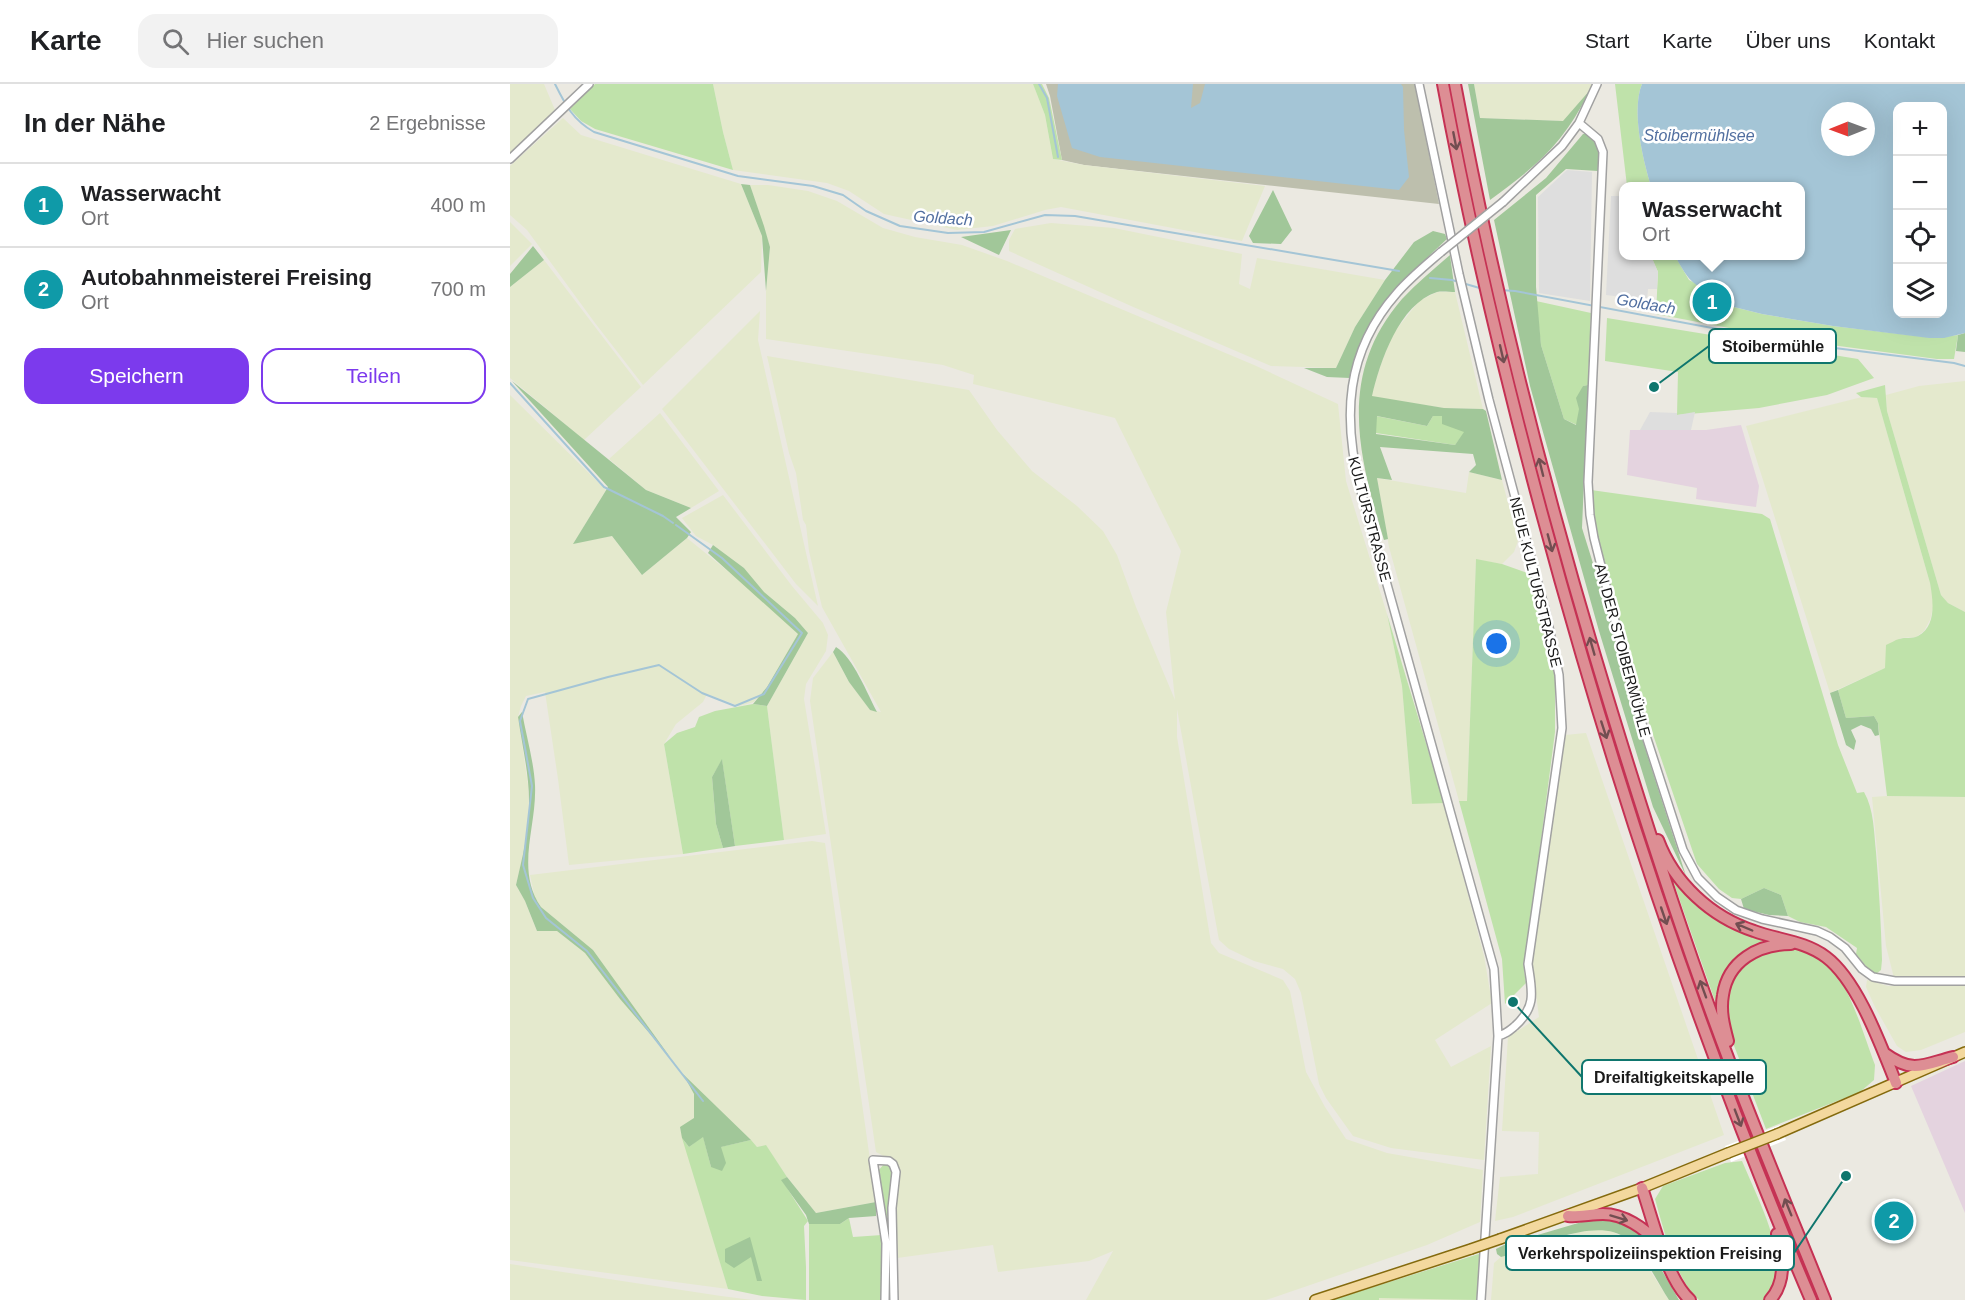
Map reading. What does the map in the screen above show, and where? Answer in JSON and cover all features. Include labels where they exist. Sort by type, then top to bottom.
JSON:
[{"type":"highway","points":[[1443,84],[1485,285],[1538,498],[1600,717],[1645,861],[1695,1005],[1773,1211],[1811,1300]]},
{"type":"highway","points":[[1455,84],[1497,283],[1552,507],[1640,803],[1683,934],[1730,1064],[1825,1300]]},
{"type":"highway","points":[[1640,803],[1649,813],[1658,843],[1669,864],[1705,906],[1755,932],[1791,940],[1829,958],[1861,1003],[1896,1083]]},
{"type":"highway","points":[[1730,1064],[1730,1048],[1722,1005],[1725,986],[1733,971],[1745,957],[1756,950],[1771,945],[1800,944]]},
{"type":"highway","points":[[1884,1053],[1896,1062],[1907,1066],[1919,1066],[1953,1057]]},
{"type":"highway","points":[[1642,1188],[1675,1278],[1690,1300]]},
{"type":"highway","points":[[1770,1300],[1782,1278],[1780,1244],[1773,1223],[1773,1211]]},
{"type":"highway","points":[[1569,1216],[1605,1214],[1616,1216],[1650,1234],[1661,1245]]},
{"type":"main road","points":[[1315,1300],[1569,1216],[1777,1134],[1965,1052]]},
{"type":"street","points":[[510,159],[589,84]]},
{"type":"street","name":"NEUE KULTURSTRASSE","points":[[1419,84],[1463,291],[1489,400],[1546,613],[1559,675],[1562,728],[1528,957],[1532,1001],[1524,1018],[1505,1035],[1498,1036]]},
{"type":"street","name":"KULTURSTRASSE","points":[[1498,1036],[1494,969],[1364,502],[1351,443],[1350,415],[1358,365],[1370,334],[1398,292],[1441,252],[1503,202],[1562,146],[1579,123],[1597,84]]},
{"type":"street","name":"AN DER STOIBERMÜHLE","points":[[1579,123],[1598,139],[1603,152],[1588,482],[1591,526],[1637,708],[1683,850],[1703,884],[1732,907],[1762,919],[1824,933],[1840,943],[1862,969],[1874,977],[1895,981],[1965,981]]},
{"type":"street","points":[[1481,1300],[1498,1036]]},
{"type":"street","points":[[885,1300],[886,1243],[873,1160],[889,1161],[896,1172],[892,1208],[894,1300]]},
{"type":"shaded area","points":[[510,84],[544,84],[555,110],[510,155]]},
{"type":"shaded area","points":[[713,84],[1033,84],[1045,115],[1053,159],[1084,165],[1265,186],[1242,241],[1061,207],[993,226],[957,230],[884,214],[849,191],[827,183],[733,170]]},
{"type":"shaded area","points":[[1046,84],[1415,84],[1439,204],[1084,165],[1062,160]]},
{"type":"shaded area","points":[[1474,84],[1592,84],[1590,90],[1564,121],[1480,118]]},
{"type":"shaded area","points":[[563,118],[581,135],[741,184],[762,236],[761,272],[643,385],[527,230],[510,215],[510,166]]},
{"type":"shaded area","points":[[1567,170],[1592,172],[1590,301],[1539,293],[1538,197]]},
{"type":"shaded area","points":[[750,185],[768,185],[808,191],[837,201],[883,228],[915,237],[962,245],[1007,261],[1254,365],[1338,404],[1346,481],[1387,614],[1402,686],[1412,803],[1444,803],[1484,956],[1492,1003],[1435,1040],[1451,1067],[1491,1046],[1484,1160],[1391,1148],[1353,1136],[1326,1098],[1319,1084],[1301,993],[1295,979],[1283,969],[1254,961],[1229,949],[1219,940],[1177,709],[1177,737],[1211,943],[1219,953],[1283,980],[1290,991],[1306,1072],[1346,1139],[1387,1153],[1483,1170],[1480,1222],[1427,1245],[1266,1300],[1086,1300],[1113,1251],[1089,1261],[998,1272],[993,1245],[897,1258],[894,1214],[895,1162],[876,1152],[810,701],[813,678],[833,652],[849,682],[870,710],[881,712],[822,607],[809,551],[796,473],[789,453],[767,356],[969,390],[997,430],[1032,471],[1077,506],[1103,531],[1117,555],[1175,700],[1166,612],[1181,551],[1115,418],[973,384],[974,375],[943,365],[766,339],[766,291],[770,247]]},
{"type":"shaded area","points":[[1611,196],[1619,196],[1619,260],[1653,260],[1658,272],[1657,289],[1648,289],[1647,300],[1606,295]]},
{"type":"shaded area","points":[[510,222],[532,244],[510,266]]},
{"type":"shaded area","points":[[1051,223],[1114,228],[1242,254],[1239,284],[1250,289],[1257,258],[1385,280],[1355,327],[1336,368],[1271,366],[1009,251],[1009,240],[1015,229]]},
{"type":"shaded area","points":[[544,260],[641,387],[584,440],[510,378],[510,287]]},
{"type":"shaded area","points":[[1437,292],[1455,292],[1483,409],[1444,408],[1371,397],[1392,335],[1419,301]]},
{"type":"shaded area","points":[[760,311],[758,340],[818,606],[796,584],[662,409]]},
{"type":"shaded area","points":[[1965,381],[1965,612],[1948,603],[1941,595],[1887,411],[1886,395],[1919,386]]},
{"type":"shaded area","points":[[510,395],[606,490],[574,543],[612,536],[642,575],[687,538],[746,586],[798,634],[767,687],[754,702],[739,706],[707,694],[703,702],[676,724],[664,744],[683,854],[569,865],[545,692],[526,696],[518,717],[529,804],[527,836],[516,885],[537,931],[557,931],[585,953],[620,999],[665,1050],[593,950],[541,907],[535,898],[530,875],[812,841],[825,843],[876,1202],[816,1213],[766,1146],[757,1147],[685,1076],[694,1094],[694,1119],[680,1128],[728,1289],[510,1260]]},
{"type":"shaded area","points":[[1862,397],[1877,398],[1934,604],[1930,620],[1924,631],[1916,637],[1900,638],[1885,668],[1830,693],[1746,426]]},
{"type":"shaded area","points":[[1650,412],[1677,413],[1677,415],[1695,412],[1691,430],[1640,430]]},
{"type":"shaded area","points":[[660,413],[719,491],[691,508],[646,490],[609,459]]},
{"type":"shaded area","points":[[1741,425],[1759,486],[1756,507],[1696,499],[1697,488],[1627,475],[1630,430],[1706,430]]},
{"type":"shaded area","points":[[1469,472],[1502,480],[1518,541],[1514,552],[1502,564],[1476,560],[1467,802],[1459,801],[1389,547],[1377,478],[1466,493]]},
{"type":"shaded area","points":[[723,495],[823,623],[828,635],[826,651],[806,684],[804,699],[826,834],[784,840],[767,706],[808,633],[795,618],[764,592],[744,568],[713,545],[696,536],[682,518]]},
{"type":"shaded area","points":[[1586,733],[1724,1135],[1513,1217],[1495,1221],[1500,1177],[1538,1174],[1539,1132],[1502,1131],[1508,1037],[1539,1017],[1532,964],[1559,767],[1565,735]]},
{"type":"shaded area","points":[[1872,797],[1965,797],[1965,978],[1894,978],[1886,946]]},
{"type":"shaded area","points":[[1867,980],[1888,986],[1965,986],[1965,1032],[1921,1050],[1906,1052],[1897,1046],[1875,1007],[1866,987]]},
{"type":"shaded area","points":[[1965,1061],[1965,1213],[1911,1086]]},
{"type":"shaded area","points":[[1595,1229],[1608,1230],[1626,1238],[1636,1249],[1669,1300],[1491,1300],[1494,1263],[1501,1257]]},
{"type":"shaded area","points":[[510,1264],[721,1296],[752,1300],[510,1300]]},
{"type":"shaded area","points":[[1379,1297],[1469,1299],[1470,1300],[1379,1300]]},
{"type":"green space","points":[[595,84],[713,84],[733,170],[595,129],[581,121],[570,109]]},
{"type":"green space","points":[[1033,84],[1042,84],[1049,98],[1062,160],[1053,159],[1045,115]]},
{"type":"green space","points":[[1468,84],[1474,84],[1480,118],[1563,121],[1590,90],[1570,125],[1548,152],[1522,176],[1490,200]]},
{"type":"green space","points":[[1615,84],[1642,84],[1639,95],[1638,121],[1650,182],[1627,182]]},
{"type":"green space","points":[[1583,134],[1587,134],[1598,144],[1598,171],[1566,169],[1536,195],[1536,287],[1541,345],[1564,419],[1576,425],[1579,409],[1576,398],[1583,386],[1588,385],[1582,528],[1615,634],[1639,729],[1686,876],[1653,807],[1599,631],[1530,386],[1494,220],[1546,178]]},
{"type":"green space","points":[[741,184],[750,185],[770,247],[766,291],[762,236]]},
{"type":"green space","points":[[1273,190],[1292,230],[1281,244],[1253,243],[1249,236]]},
{"type":"green space","points":[[1011,230],[999,255],[961,237]]},
{"type":"green space","points":[[1433,231],[1445,234],[1447,239],[1413,271],[1387,301],[1366,334],[1350,378],[1327,377],[1304,368],[1336,368],[1355,327],[1385,280],[1414,242]]},
{"type":"green space","points":[[533,246],[544,260],[510,287],[510,274]]},
{"type":"green space","points":[[1450,255],[1455,292],[1437,292],[1424,299],[1402,321],[1386,351],[1372,396],[1444,408],[1483,409],[1486,411],[1502,480],[1469,472],[1476,465],[1473,454],[1380,447],[1392,480],[1377,478],[1388,539],[1384,540],[1361,446],[1359,416],[1361,386],[1368,356],[1381,327],[1402,299]],"holes":[[[1377,416],[1427,426],[1433,416],[1442,416],[1442,424],[1464,432],[1455,445],[1376,434]]]},
{"type":"green space","points":[[1653,260],[1677,260],[1689,280],[1713,292],[1721,293],[1723,300],[1730,306],[1762,314],[1833,326],[1934,338],[1958,335],[1954,359],[1937,359],[1786,339],[1656,314],[1658,272]]},
{"type":"green space","points":[[1536,301],[1591,313],[1588,385],[1583,386],[1577,425],[1564,419],[1541,345]]},
{"type":"green space","points":[[1607,318],[1858,359],[1874,378],[1827,395],[1759,408],[1677,415],[1678,372],[1605,361]]},
{"type":"green space","points":[[1965,333],[1965,352],[1956,351],[1958,335]]},
{"type":"green space","points":[[512,381],[646,490],[691,508],[676,517],[691,532],[687,538],[642,575],[612,536],[573,544],[608,487]]},
{"type":"green space","points":[[1885,385],[1887,411],[1941,595],[1948,603],[1965,612],[1965,797],[1887,796],[1878,723],[1874,716],[1846,718],[1838,690],[1885,668],[1886,645],[1899,639],[1918,636],[1924,632],[1931,619],[1930,583],[1877,398],[1861,397],[1856,393]]},
{"type":"green space","points":[[1376,416],[1427,426],[1433,416],[1442,416],[1465,432],[1455,445],[1376,433]]},
{"type":"green space","points":[[1591,490],[1762,514],[1770,519],[1838,745],[1857,793],[1864,792],[1872,813],[1882,960],[1881,970],[1876,974],[1870,971],[1856,954],[1857,948],[1826,927],[1800,922],[1788,916],[1781,895],[1764,888],[1741,899],[1732,898],[1719,889],[1697,864],[1646,714],[1594,531]]},
{"type":"green space","points":[[713,545],[744,568],[764,592],[795,618],[808,633],[767,706],[753,704],[767,687],[798,634],[708,553]]},
{"type":"green space","points":[[1476,559],[1502,564],[1530,574],[1555,677],[1555,732],[1524,971],[1526,983],[1505,1004],[1502,959],[1459,801],[1467,801]]},
{"type":"green space","points":[[1387,614],[1444,803],[1412,804],[1402,686]]},
{"type":"green space","points":[[836,647],[854,667],[877,712],[870,710],[849,682],[833,652]]},
{"type":"green space","points":[[1838,690],[1846,718],[1874,716],[1878,723],[1879,735],[1875,736],[1871,729],[1861,725],[1851,730],[1856,741],[1854,750],[1846,745],[1830,693]]},
{"type":"green space","points":[[753,704],[767,706],[784,840],[735,846],[722,760],[712,777],[716,824],[723,848],[683,854],[664,744],[677,733],[695,727],[699,717],[715,711]]},
{"type":"green space","points":[[522,712],[535,785],[528,863],[533,893],[541,907],[593,950],[670,1057],[620,999],[585,953],[557,931],[537,931],[516,885],[529,812],[528,780],[518,717]]},
{"type":"green space","points":[[722,759],[735,846],[723,848],[716,824],[712,777]]},
{"type":"green space","points":[[1671,875],[1706,912],[1780,940],[1761,942],[1745,952],[1730,966],[1721,982],[1717,1001],[1715,1001]]},
{"type":"green space","points":[[1764,888],[1781,895],[1788,916],[1769,915],[1744,909],[1741,899]]},
{"type":"green space","points":[[1792,947],[1823,959],[1840,980],[1854,1008],[1875,1065],[1874,1080],[1860,1092],[1766,1129],[1728,1030],[1724,1012],[1728,984],[1746,960],[1757,952]]},
{"type":"green space","points":[[683,1074],[751,1140],[721,1147],[726,1163],[722,1171],[711,1167],[703,1137],[689,1147],[682,1138],[680,1127],[694,1118],[694,1094]]},
{"type":"green space","points":[[703,1136],[711,1167],[720,1147],[751,1140],[757,1147],[766,1145],[787,1177],[782,1180],[808,1221],[804,1226],[806,1300],[762,1296],[728,1289],[682,1138],[689,1147]]},
{"type":"green space","points":[[1742,1161],[1770,1230],[1777,1259],[1775,1279],[1763,1300],[1699,1300],[1677,1267],[1655,1199],[1663,1186],[1725,1163]]},
{"type":"green space","points":[[884,1164],[889,1165],[893,1172],[892,1300],[888,1300],[888,1246],[878,1171]]},
{"type":"green space","points":[[787,1177],[816,1213],[876,1202],[876,1216],[849,1218],[840,1224],[809,1224],[806,1215],[781,1180]]},
{"type":"green space","points":[[849,1218],[853,1237],[882,1235],[883,1300],[809,1300],[809,1224],[840,1224]]},
{"type":"green space","points":[[1599,1219],[1622,1224],[1642,1236],[1679,1300],[1669,1300],[1639,1252],[1627,1239],[1615,1233],[1601,1230],[1586,1231],[1570,1234],[1501,1257],[1497,1254],[1496,1249],[1504,1245]]},
{"type":"green space","points":[[750,1237],[762,1281],[757,1281],[751,1257],[734,1268],[725,1262],[725,1249]]},
{"type":"green space","points":[[1482,1253],[1480,1291],[1478,1291],[1477,1300],[1379,1298],[1379,1300],[1332,1300]]},
{"type":"water","points":[[1058,84],[1193,84],[1191,108],[1200,103],[1205,84],[1401,84],[1409,177],[1399,190],[1100,157],[1072,148],[1057,96]]},
{"type":"water","name":"Stoibermühlsee","points":[[1642,84],[1965,84],[1965,333],[1944,338],[1929,338],[1762,314],[1730,306],[1726,300],[1723,300],[1721,293],[1716,291],[1711,294],[1698,286],[1686,274],[1677,260],[1805,260],[1805,182],[1650,182],[1638,121],[1639,95]]},
{"type":"pier","points":[[1780,1125],[1786,1140],[1731,1162],[1725,1146]]},
{"type":"waterway","name":"Goldach","points":[[555,84],[571,112],[594,132],[738,176],[813,186],[843,195],[866,211],[900,226],[948,233],[984,232],[1045,215],[1075,216],[1399,271]]},
{"type":"waterway","points":[[1039,84],[1047,98],[1058,157]]},
{"type":"waterway","name":"Goldach","points":[[1430,278],[1452,280],[1483,289]]},
{"type":"waterway","name":"Goldach","points":[[1500,290],[1787,342],[1965,366]]},
{"type":"waterway","points":[[510,383],[604,487],[673,523]]},
{"type":"waterway","points":[[676,525],[722,558],[802,633],[764,694],[735,706],[702,693],[659,665],[528,699],[520,721],[532,786],[523,865],[533,898],[546,918],[587,951],[703,1101]]},
{"type":"place","name":"Wasserwacht","points":[[1712,302]]},
{"type":"place","name":"Stoibermühle","points":[[1654,387]]},
{"type":"place","name":"Dreifaltigkeitskapelle","points":[[1513,1002]]},
{"type":"place","name":"Verkehrspolizeiinspektion Freising","points":[[1846,1176]]},
{"type":"place","name":"Autobahnmeisterei Freising","points":[[1894,1221]]}]
